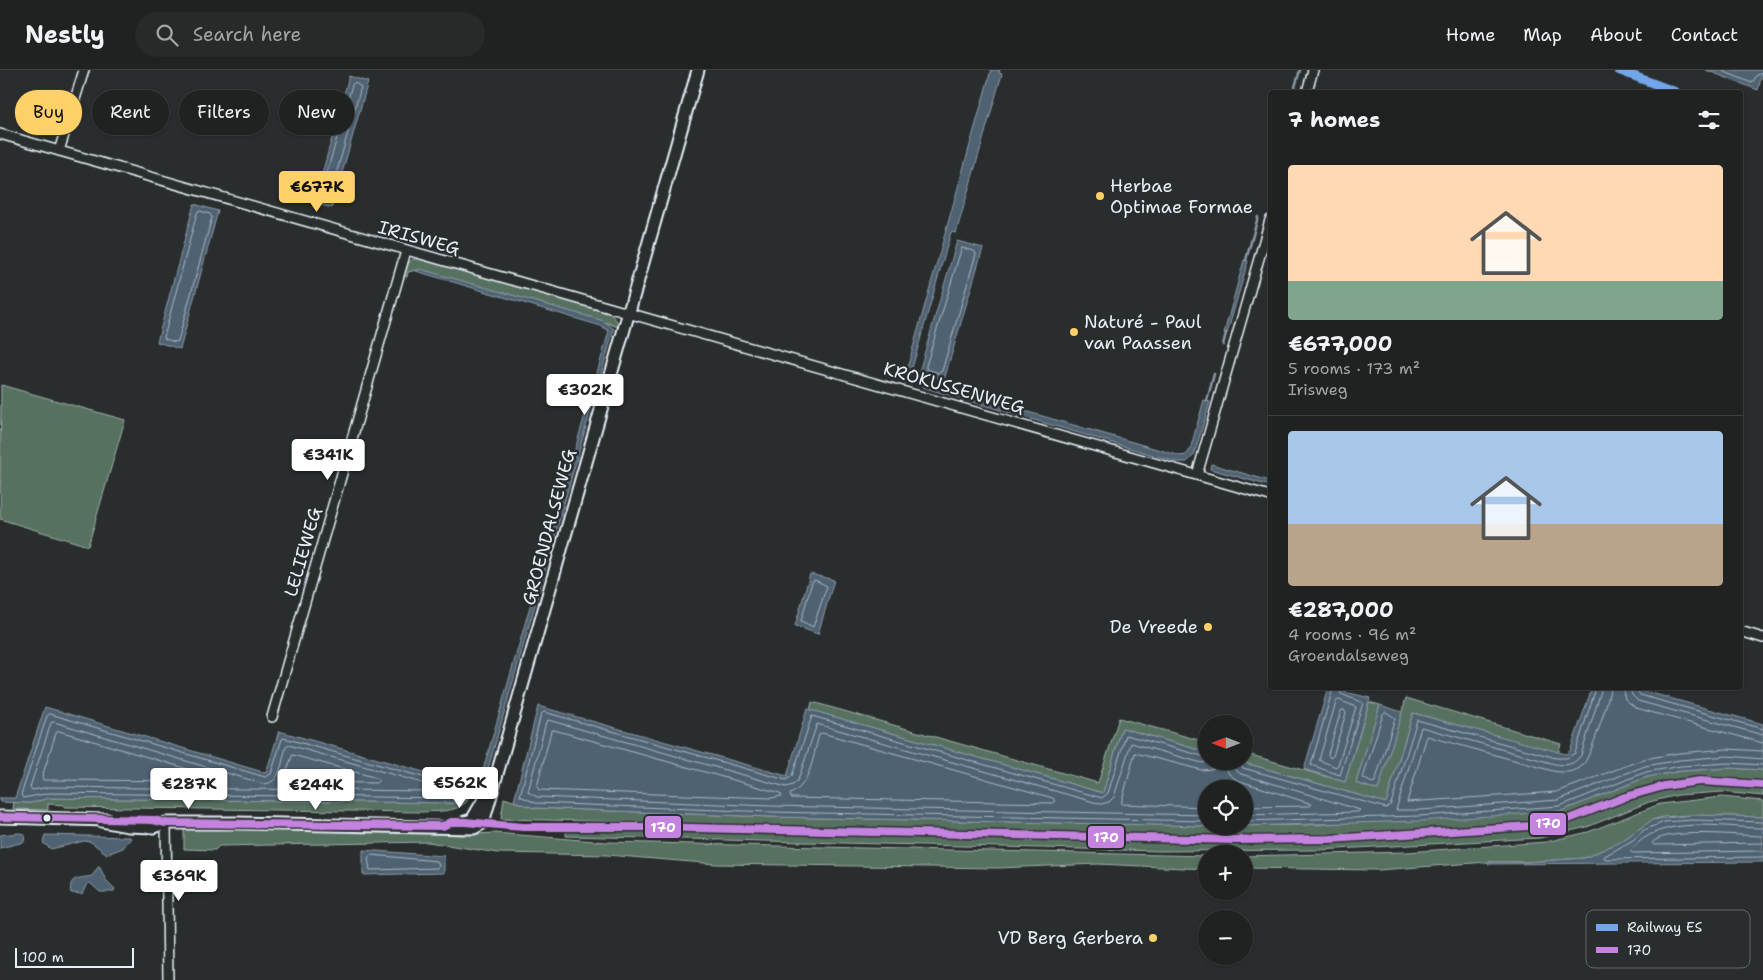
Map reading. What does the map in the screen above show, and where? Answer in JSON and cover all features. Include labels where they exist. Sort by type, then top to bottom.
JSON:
[{"type":"street","points":[[59,151],[84,70]]},
{"type":"street","name":"GROENDALSEWEG","points":[[465,822],[472,820],[490,791],[539,629],[698,70]]},
{"type":"street","points":[[1307,90],[1313,70]]},
{"type":"street","name":"IRISWEG","points":[[0,134],[628,315]]},
{"type":"street","points":[[1197,475],[1268,227]]},
{"type":"street","name":"LELIEWEG","points":[[272,717],[406,252]]},
{"type":"street","name":"KROKUSSENWEG","points":[[628,315],[1268,495]]},
{"type":"street","points":[[1743,632],[1763,638]]},
{"type":"street","name":"GROENDALSEWEG","points":[[483,823],[490,801],[490,791]]},
{"type":"street","points":[[0,817],[101,821],[128,826],[153,827],[166,823],[474,828],[483,823]]},
{"type":"street","points":[[443,826],[451,822],[483,823]]},
{"type":"street","points":[[166,823],[168,980]]},
{"type":"green space","points":[[413,259],[419,259],[611,314],[618,322],[620,328],[608,323],[417,270],[408,272],[407,277],[403,276],[407,264]]},
{"type":"green space","points":[[1,385],[125,420],[88,546],[0,519]]},
{"type":"green space","points":[[1406,698],[1561,744],[1558,753],[1413,713],[1386,803],[1253,765],[1253,756],[1345,782],[1369,702],[1380,705],[1356,783],[1378,790]]},
{"type":"green space","points":[[812,702],[1098,783],[1119,718],[1198,740],[1198,750],[1122,728],[1103,793],[810,710]]},
{"type":"green space","points":[[1728,768],[1763,770],[1763,780],[1701,776],[1660,782],[1562,818],[1330,834],[1253,835],[1253,826],[1306,825],[1561,811],[1647,777],[1681,771]]},
{"type":"green space","points":[[1683,784],[1727,784],[1763,788],[1763,796],[1722,792],[1678,795],[1649,802],[1587,827],[1540,838],[1319,850],[1253,850],[1253,845],[1198,845],[1198,851],[1159,851],[566,836],[566,831],[1180,843],[1346,842],[1550,827],[1566,824],[1650,792]]},
{"type":"green space","points":[[1722,797],[1763,801],[1763,817],[1691,815],[1663,817],[1652,820],[1622,841],[1585,858],[1527,862],[1488,862],[1378,870],[1253,868],[1253,856],[1407,852],[1546,842],[1588,832],[1660,804]]},
{"type":"green space","points":[[49,798],[456,803],[469,798],[455,809],[422,812],[64,807],[64,805],[48,804],[48,810],[13,809],[14,802],[30,803]]},
{"type":"green space","points":[[504,798],[534,808],[771,817],[1198,826],[1198,834],[501,819]]},
{"type":"green space","points":[[184,827],[417,830],[459,835],[494,833],[607,842],[1198,856],[1198,869],[1098,864],[998,868],[716,864],[607,855],[498,853],[428,842],[219,846],[215,850],[184,849]]},
{"type":"water","points":[[991,70],[1000,70],[999,73],[1002,74],[956,233],[951,232],[908,382],[906,381],[905,384],[903,383]]},
{"type":"water","points":[[1706,70],[1763,70],[1758,90]]},
{"type":"water","points":[[349,76],[368,82],[354,131],[354,90],[345,90]]},
{"type":"water","points":[[333,135],[353,135],[332,208],[314,203]]},
{"type":"water","points":[[194,204],[218,211],[180,349],[157,342]]},
{"type":"water","points":[[957,241],[983,248],[944,380],[919,372]]},
{"type":"water","points":[[1244,260],[1248,261],[1227,334],[1224,333]]},
{"type":"water","points":[[420,269],[604,321],[614,329],[488,769],[475,793],[456,803],[49,798],[30,803],[0,802],[0,798],[15,798],[45,707],[266,773],[279,731],[473,786],[481,777],[609,331],[601,326],[416,271]]},
{"type":"water","points":[[924,382],[1181,456],[1186,455],[1190,450],[1204,400],[1210,402],[1194,455],[1187,462],[1177,462],[922,387]]},
{"type":"water","points":[[1211,464],[1268,480],[1268,485],[1210,469]]},
{"type":"water","points":[[810,574],[834,580],[818,634],[795,626]]},
{"type":"water","points":[[1327,690],[1336,690],[1370,698],[1345,782],[1304,769]]},
{"type":"water","points":[[1591,690],[1640,690],[1763,724],[1763,770],[1728,768],[1681,771],[1647,777],[1561,811],[1420,821],[1253,826],[1253,780],[1198,780],[1198,826],[771,817],[534,808],[514,801],[538,706],[787,776],[807,709],[1103,793],[1122,728],[1198,750],[1198,770],[1253,770],[1253,765],[1386,803],[1413,713],[1566,754],[1570,751]]},
{"type":"water","points":[[1380,705],[1402,712],[1378,790],[1356,783]]},
{"type":"water","points":[[1691,815],[1763,817],[1763,862],[1488,864],[1488,862],[1527,862],[1585,858],[1622,841],[1652,820]]},
{"type":"water","points":[[20,833],[25,835],[24,842],[0,848],[0,835]]},
{"type":"water","points":[[45,835],[131,838],[123,848],[107,854],[91,842],[84,841],[51,849],[43,843]]},
{"type":"water","points":[[363,850],[444,856],[444,873],[363,875]]},
{"type":"water","points":[[99,866],[106,880],[115,889],[113,892],[100,892],[90,883],[87,884],[82,894],[71,893],[73,881],[92,876]]},
{"type":"waterway","points":[[1295,87],[1300,70]]},
{"type":"waterway","points":[[1246,260],[1258,217]]},
{"type":"waterway","points":[[1223,345],[1226,333]]},
{"type":"waterway","points":[[1207,401],[1214,374]]},
{"type":"rail line","name":"ES","points":[[1618,70],[1671,90]]},
{"type":"transit line","name":"170","points":[[0,817],[153,820],[166,823],[443,826],[451,822],[465,822],[523,827],[647,827],[1237,840],[1330,839],[1530,826],[1561,822],[1625,797],[1664,786],[1700,781],[1763,785]]},
{"type":"place","name":"Herbae Optimae Formae","points":[[1100,196]]},
{"type":"place","name":"Naturé - Paul van Paassen","points":[[1074,332]]},
{"type":"place","name":"De Vreede","points":[[1208,627]]},
{"type":"place","name":"VD Berg Gerbera","points":[[1153,938]]}]
